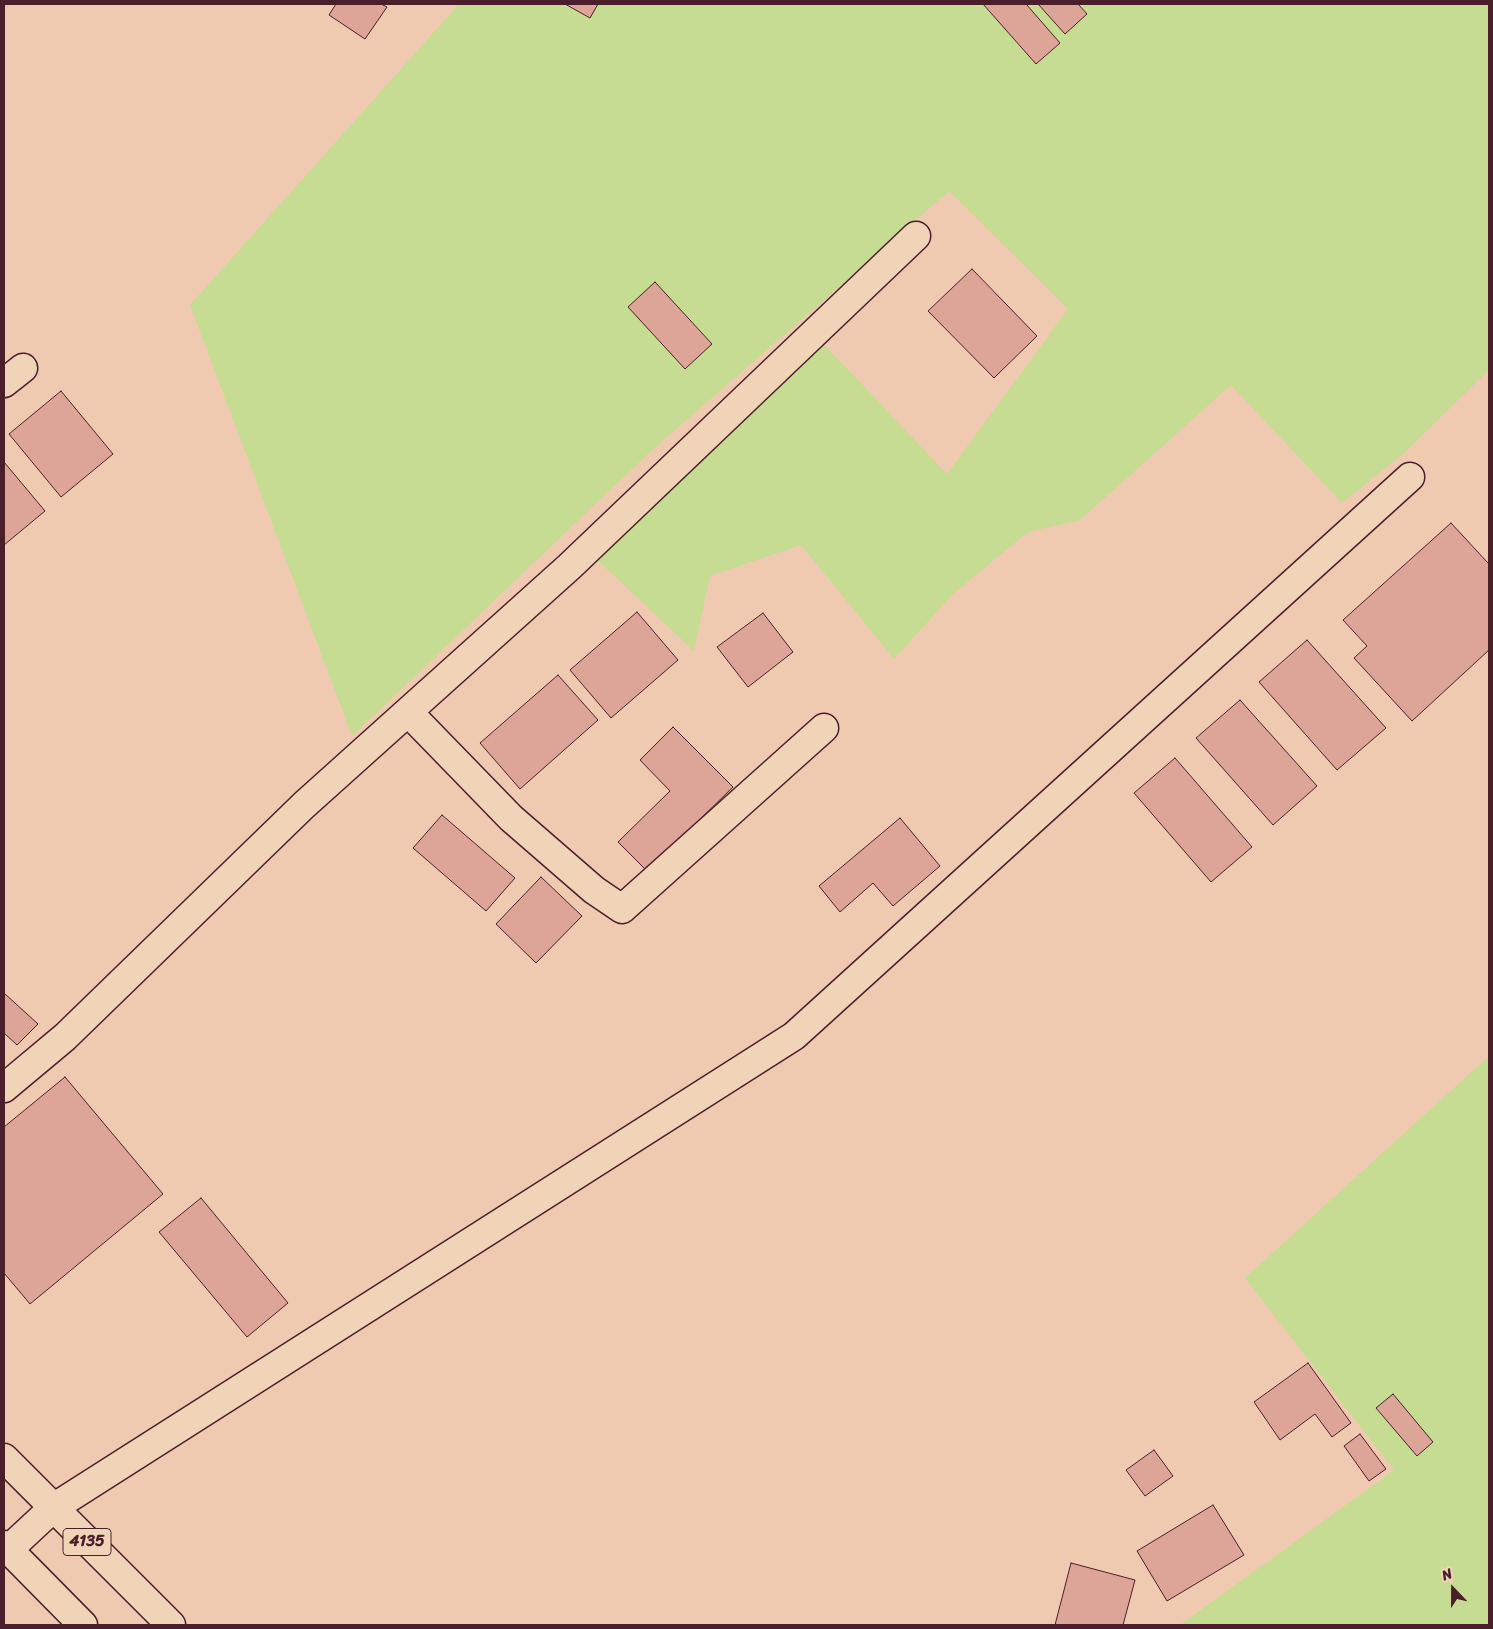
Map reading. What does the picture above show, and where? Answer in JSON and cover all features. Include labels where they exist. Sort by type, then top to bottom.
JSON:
[{"type":"street","points":[[4,1088],[65,1037],[304,806],[569,567],[916,236]]},
{"type":"street","points":[[83,1625],[6,1548],[53,1508],[794,1036],[1410,477]]},
{"type":"street","points":[[408,712],[511,818],[594,890],[622,908],[824,728]]},
{"type":"street","name":"4135","points":[[4,1458],[171,1625]]},
{"type":"green space","points":[[459,4],[1489,4],[1489,370],[1404,453],[1342,503],[1231,385],[1080,520],[1028,532],[953,594],[894,659],[801,545],[710,576],[694,651],[593,556],[818,338],[947,474],[1068,309],[949,191],[651,451],[352,736],[190,305]]},
{"type":"green space","points":[[1489,1056],[1489,1625],[1180,1625],[1394,1470],[1245,1278]]},
{"type":"building","points":[[336,4],[381,4],[387,7],[365,39],[329,15]]},
{"type":"building","points":[[565,4],[598,4],[590,18]]},
{"type":"building","points":[[983,4],[1026,4],[1060,43],[1036,64]]},
{"type":"building","points":[[1038,4],[1078,4],[1087,14],[1065,34]]},
{"type":"building","points":[[972,269],[1037,336],[994,378],[928,311]]},
{"type":"building","points":[[655,282],[712,344],[685,369],[628,307]]},
{"type":"building","points":[[61,391],[113,454],[61,497],[9,434]]},
{"type":"building","points":[[4,462],[45,511],[4,545]]},
{"type":"building","points":[[1451,523],[1489,562],[1489,650],[1412,721],[1354,658],[1367,646],[1343,620]]},
{"type":"building","points":[[637,612],[678,660],[611,718],[570,670]]},
{"type":"building","points":[[763,613],[793,652],[748,687],[717,647]]},
{"type":"building","points":[[1307,640],[1386,728],[1337,770],[1259,682]]},
{"type":"building","points":[[558,675],[598,720],[520,789],[480,743]]},
{"type":"building","points":[[1240,700],[1317,786],[1273,825],[1196,738]]},
{"type":"building","points":[[673,727],[733,787],[647,871],[618,842],[670,791],[640,760]]},
{"type":"building","points":[[1175,758],[1252,847],[1211,882],[1134,793]]},
{"type":"building","points":[[442,815],[515,878],[486,911],[413,848]]},
{"type":"building","points":[[900,818],[940,866],[893,906],[873,883],[840,912],[819,886]]},
{"type":"building","points":[[541,877],[582,916],[536,963],[496,924]]},
{"type":"building","points":[[4,993],[38,1024],[17,1045],[4,1033]]},
{"type":"building","points":[[65,1077],[163,1194],[30,1304],[4,1273],[4,1127]]},
{"type":"building","points":[[201,1198],[288,1303],[247,1337],[159,1232]]},
{"type":"building","points":[[1308,1363],[1351,1423],[1332,1437],[1315,1414],[1280,1440],[1254,1402]]},
{"type":"building","points":[[1393,1394],[1433,1442],[1417,1456],[1376,1408]]},
{"type":"building","points":[[1360,1434],[1386,1469],[1369,1481],[1344,1446]]},
{"type":"building","points":[[1154,1450],[1173,1476],[1145,1496],[1126,1470]]},
{"type":"building","points":[[1213,1505],[1244,1555],[1167,1601],[1137,1551]]},
{"type":"building","points":[[1071,1563],[1135,1580],[1123,1625],[1055,1625]]}]
